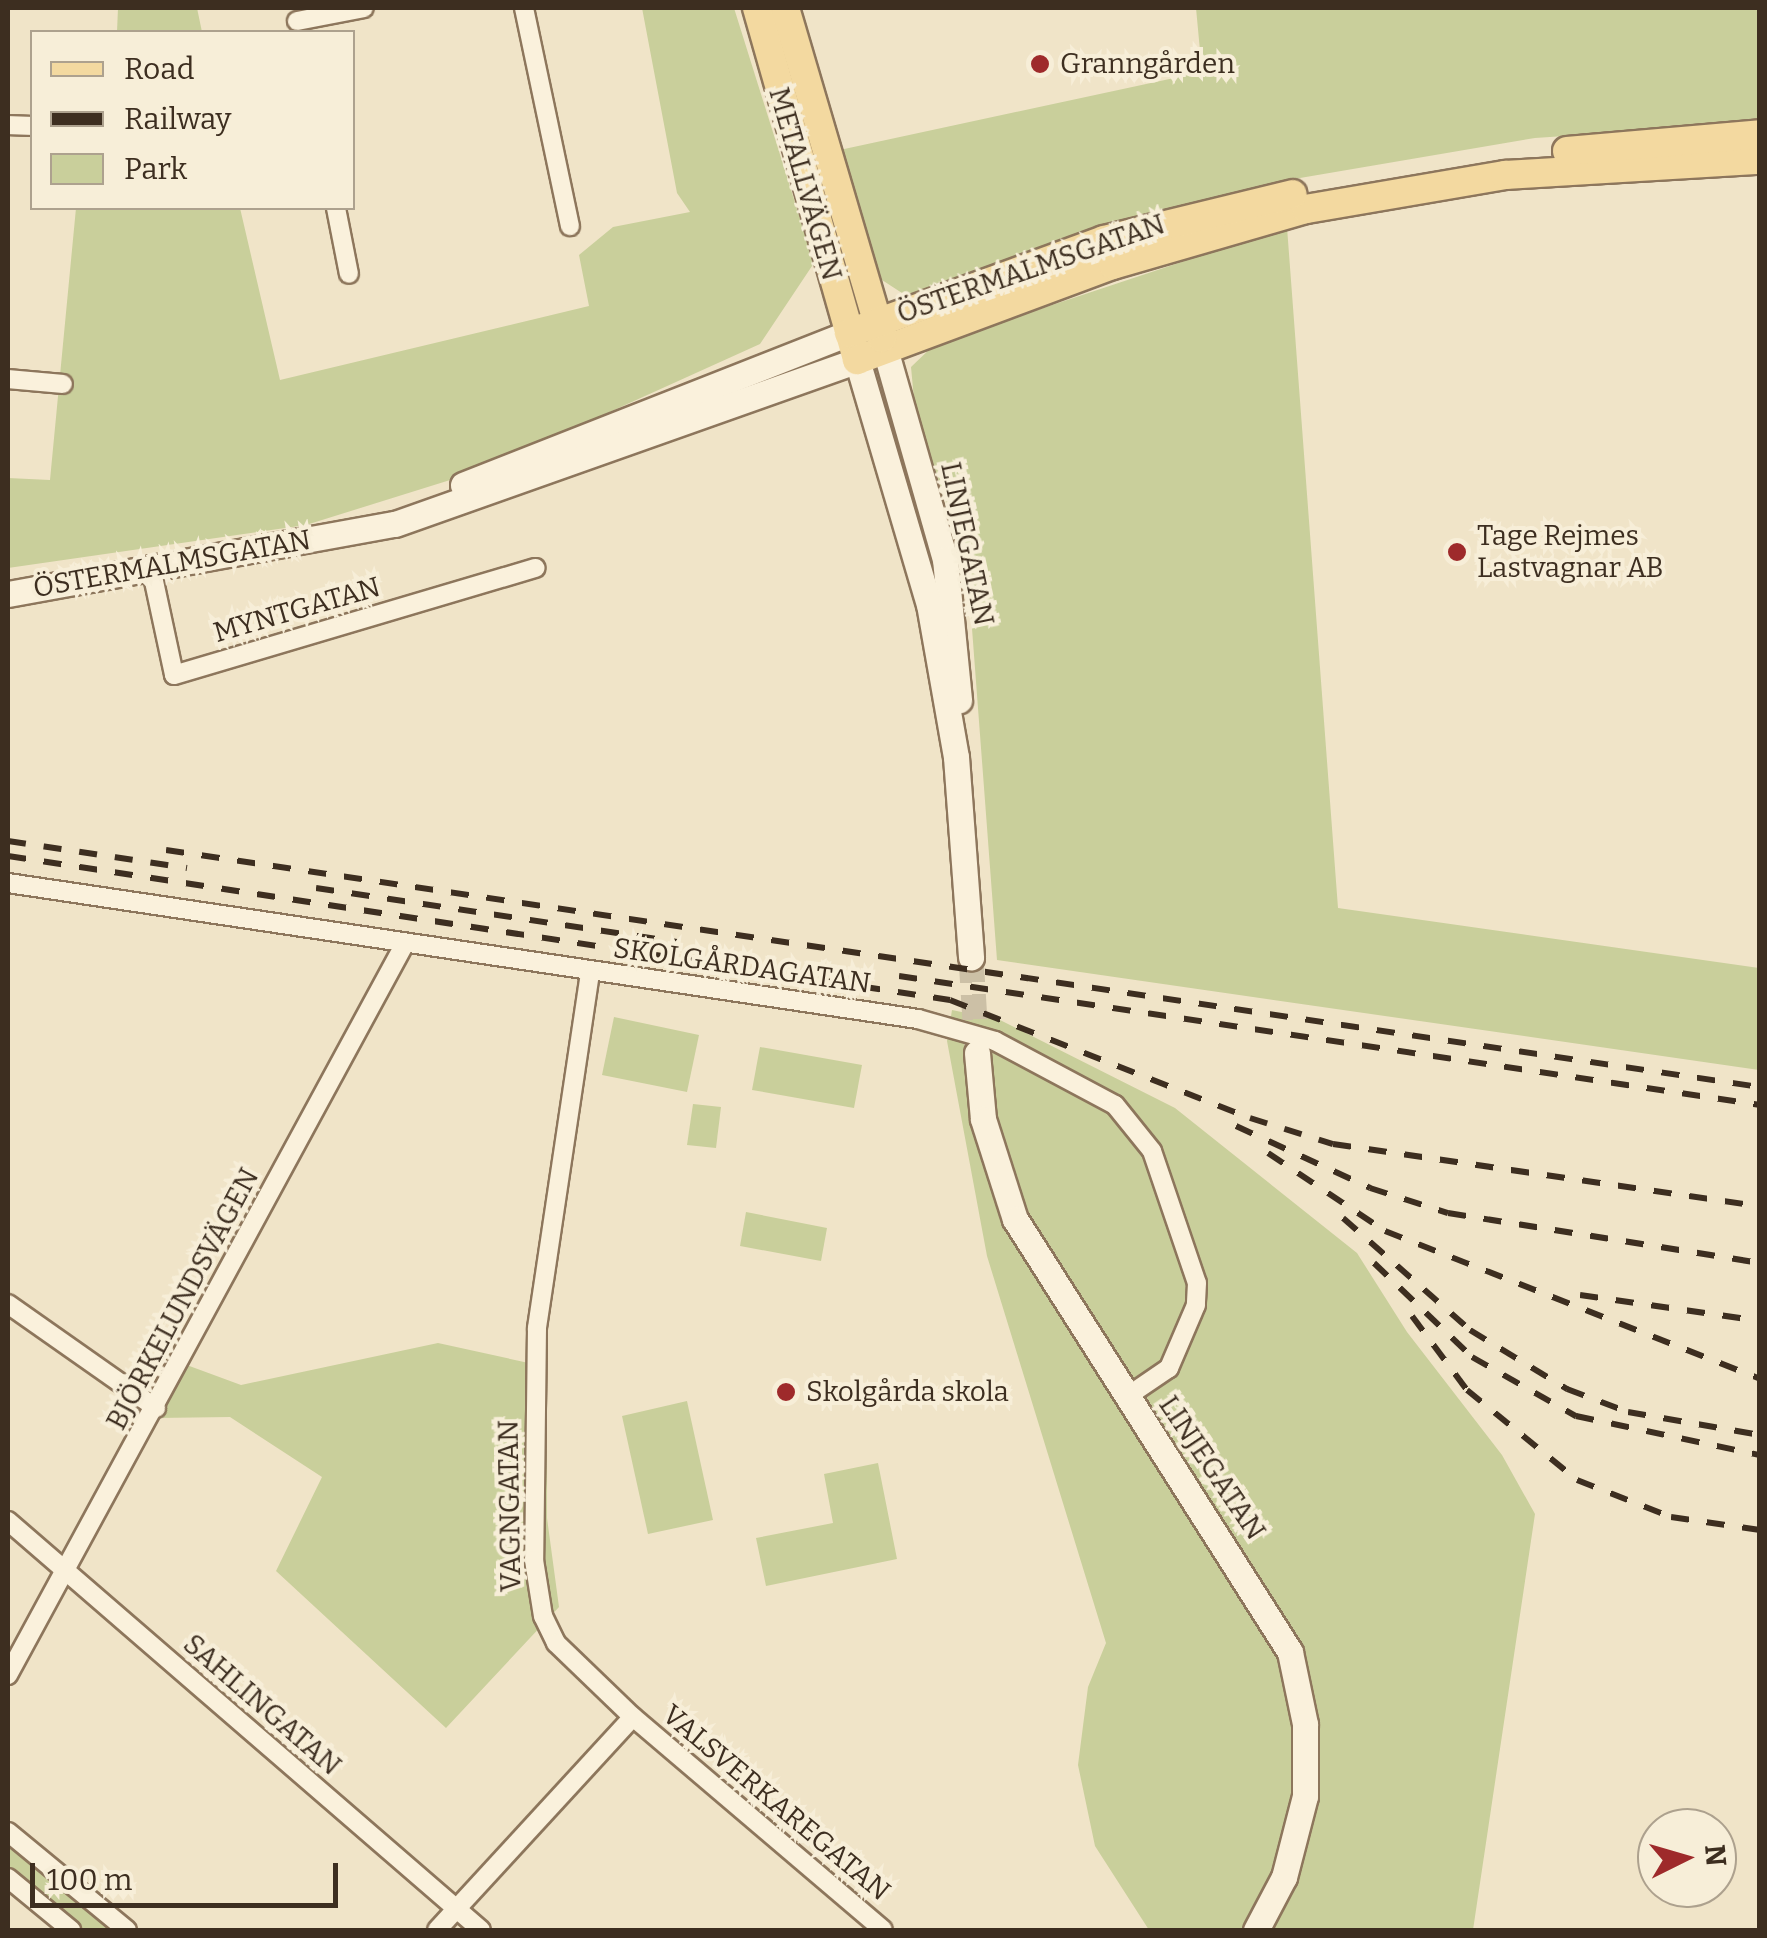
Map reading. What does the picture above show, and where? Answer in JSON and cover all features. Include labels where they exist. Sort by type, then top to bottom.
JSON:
[{"type":"main road","name":"METALLVÄGEN","points":[[757,8],[853,346]]},
{"type":"main road","name":"METALLVÄGEN","points":[[785,8],[886,349]]},
{"type":"main road","name":"ÖSTERMALMSGATAN","points":[[853,346],[876,322],[1104,240],[1240,205],[1607,145],[1760,134]]},
{"type":"main road","name":"ÖSTERMALMSGATAN","points":[[853,346],[886,349],[1113,264],[1306,209],[1505,174],[1760,160]]},
{"type":"street","points":[[297,20],[364,8]]},
{"type":"street","points":[[524,8],[570,226]]},
{"type":"street","points":[[336,210],[350,274]]},
{"type":"street","name":"ÖSTERMALMSGATAN","points":[[8,594],[152,572],[430,514],[853,346]]},
{"type":"street","name":"LINJEGATAN","points":[[853,346],[920,564],[956,756]]},
{"type":"street","name":"LINJEGATAN","points":[[886,349],[935,511],[954,606],[956,756],[971,957]]},
{"type":"street","points":[[8,378],[62,384]]},
{"type":"street","name":"MYNTGATAN","points":[[152,572],[174,675],[536,568]]},
{"type":"street","name":"SKOLGÅRDAGATAN","points":[[8,883],[403,947],[918,1019],[995,1041],[1115,1104],[1152,1151],[1197,1284],[1192,1324],[1177,1357],[1128,1396]]},
{"type":"street","name":"BJÖRKELUNDSVÄGEN","points":[[8,1675],[67,1573],[403,947]]},
{"type":"street","name":"VAGNGATAN","points":[[590,973],[538,1312],[534,1560],[539,1600],[556,1643],[633,1718]]},
{"type":"street","name":"LINJEGATAN","points":[[977,1053],[983,1119],[1015,1219],[1273,1616],[1296,1671],[1306,1768],[1301,1824],[1284,1878],[1256,1930]]},
{"type":"street","points":[[8,1304],[156,1408]]},
{"type":"street","name":"SAHLINGATAN","points":[[8,1522],[481,1930]]},
{"type":"street","points":[[437,1930],[633,1718]]},
{"type":"street","name":"VALSVERKAREGATAN","points":[[633,1718],[883,1930]]},
{"type":"street","points":[[8,1832],[127,1930]]},
{"type":"street","points":[[8,1878],[70,1930]]},
{"type":"green space","points":[[118,8],[197,8],[202,30],[117,30]]},
{"type":"green space","points":[[642,8],[734,8],[814,263],[760,344],[479,471],[306,525],[8,568],[8,478],[50,480],[76,210],[240,210],[280,380],[589,306],[579,255],[613,227],[690,212],[677,193]]},
{"type":"green space","points":[[1196,8],[1759,8],[1759,123],[1535,138],[1300,178],[1190,205],[921,293],[902,293],[882,280],[835,151],[1202,72]]},
{"type":"green space","points":[[1287,227],[1338,908],[1759,968],[1759,1070],[997,960],[970,602],[955,529],[915,410],[911,367],[935,344]]},
{"type":"green space","points":[[952,1010],[1000,1020],[1175,1108],[1357,1253],[1407,1332],[1502,1455],[1535,1514],[1473,1930],[1149,1930],[1095,1846],[1078,1765],[1088,1687],[1106,1643],[987,1256],[947,1041]]},
{"type":"green space","points":[[614,1017],[699,1035],[687,1092],[602,1075]]},
{"type":"green space","points":[[760,1047],[862,1065],[854,1108],[752,1090]]},
{"type":"green space","points":[[693,1104],[721,1107],[716,1148],[687,1145]]},
{"type":"green space","points":[[746,1212],[827,1228],[821,1261],[740,1246]]},
{"type":"green space","points":[[438,1343],[547,1367],[547,1518],[559,1607],[446,1728],[276,1571],[322,1477],[230,1417],[156,1418],[184,1364],[241,1385]]},
{"type":"green space","points":[[687,1401],[713,1520],[648,1534],[622,1416]]},
{"type":"green space","points":[[878,1463],[897,1559],[766,1586],[756,1538],[833,1523],[824,1474]]},
{"type":"green space","points":[[8,1834],[132,1930],[72,1930],[8,1876]]},
{"type":"tunnel","points":[[971,957],[977,1053]]},
{"type":"railway","points":[[8,841],[187,868]]},
{"type":"railway","points":[[166,850],[1760,1087]]},
{"type":"railway","points":[[8,856],[950,1000],[1250,1118],[1333,1144],[1760,1206]]},
{"type":"railway","points":[[316,888],[677,942]]},
{"type":"railway","points":[[899,976],[1760,1105]]},
{"type":"railway","points":[[1236,1126],[1370,1188],[1448,1213],[1760,1263]]},
{"type":"railway","points":[[1268,1153],[1385,1231],[1760,1379]]},
{"type":"railway","points":[[1343,1218],[1470,1330],[1567,1389],[1628,1412],[1760,1435]]},
{"type":"railway","points":[[1374,1263],[1472,1357],[1576,1416],[1760,1455]]},
{"type":"railway","points":[[1580,1295],[1760,1321]]},
{"type":"railway","points":[[1412,1316],[1467,1390],[1577,1480],[1671,1517],[1760,1530]]},
{"type":"place","name":"Granngården","points":[[1040,64]]},
{"type":"place","name":"Tage Rejmes Lastvagnar AB","points":[[1457,552]]},
{"type":"place","name":"Skolgårda skola","points":[[786,1392]]}]
